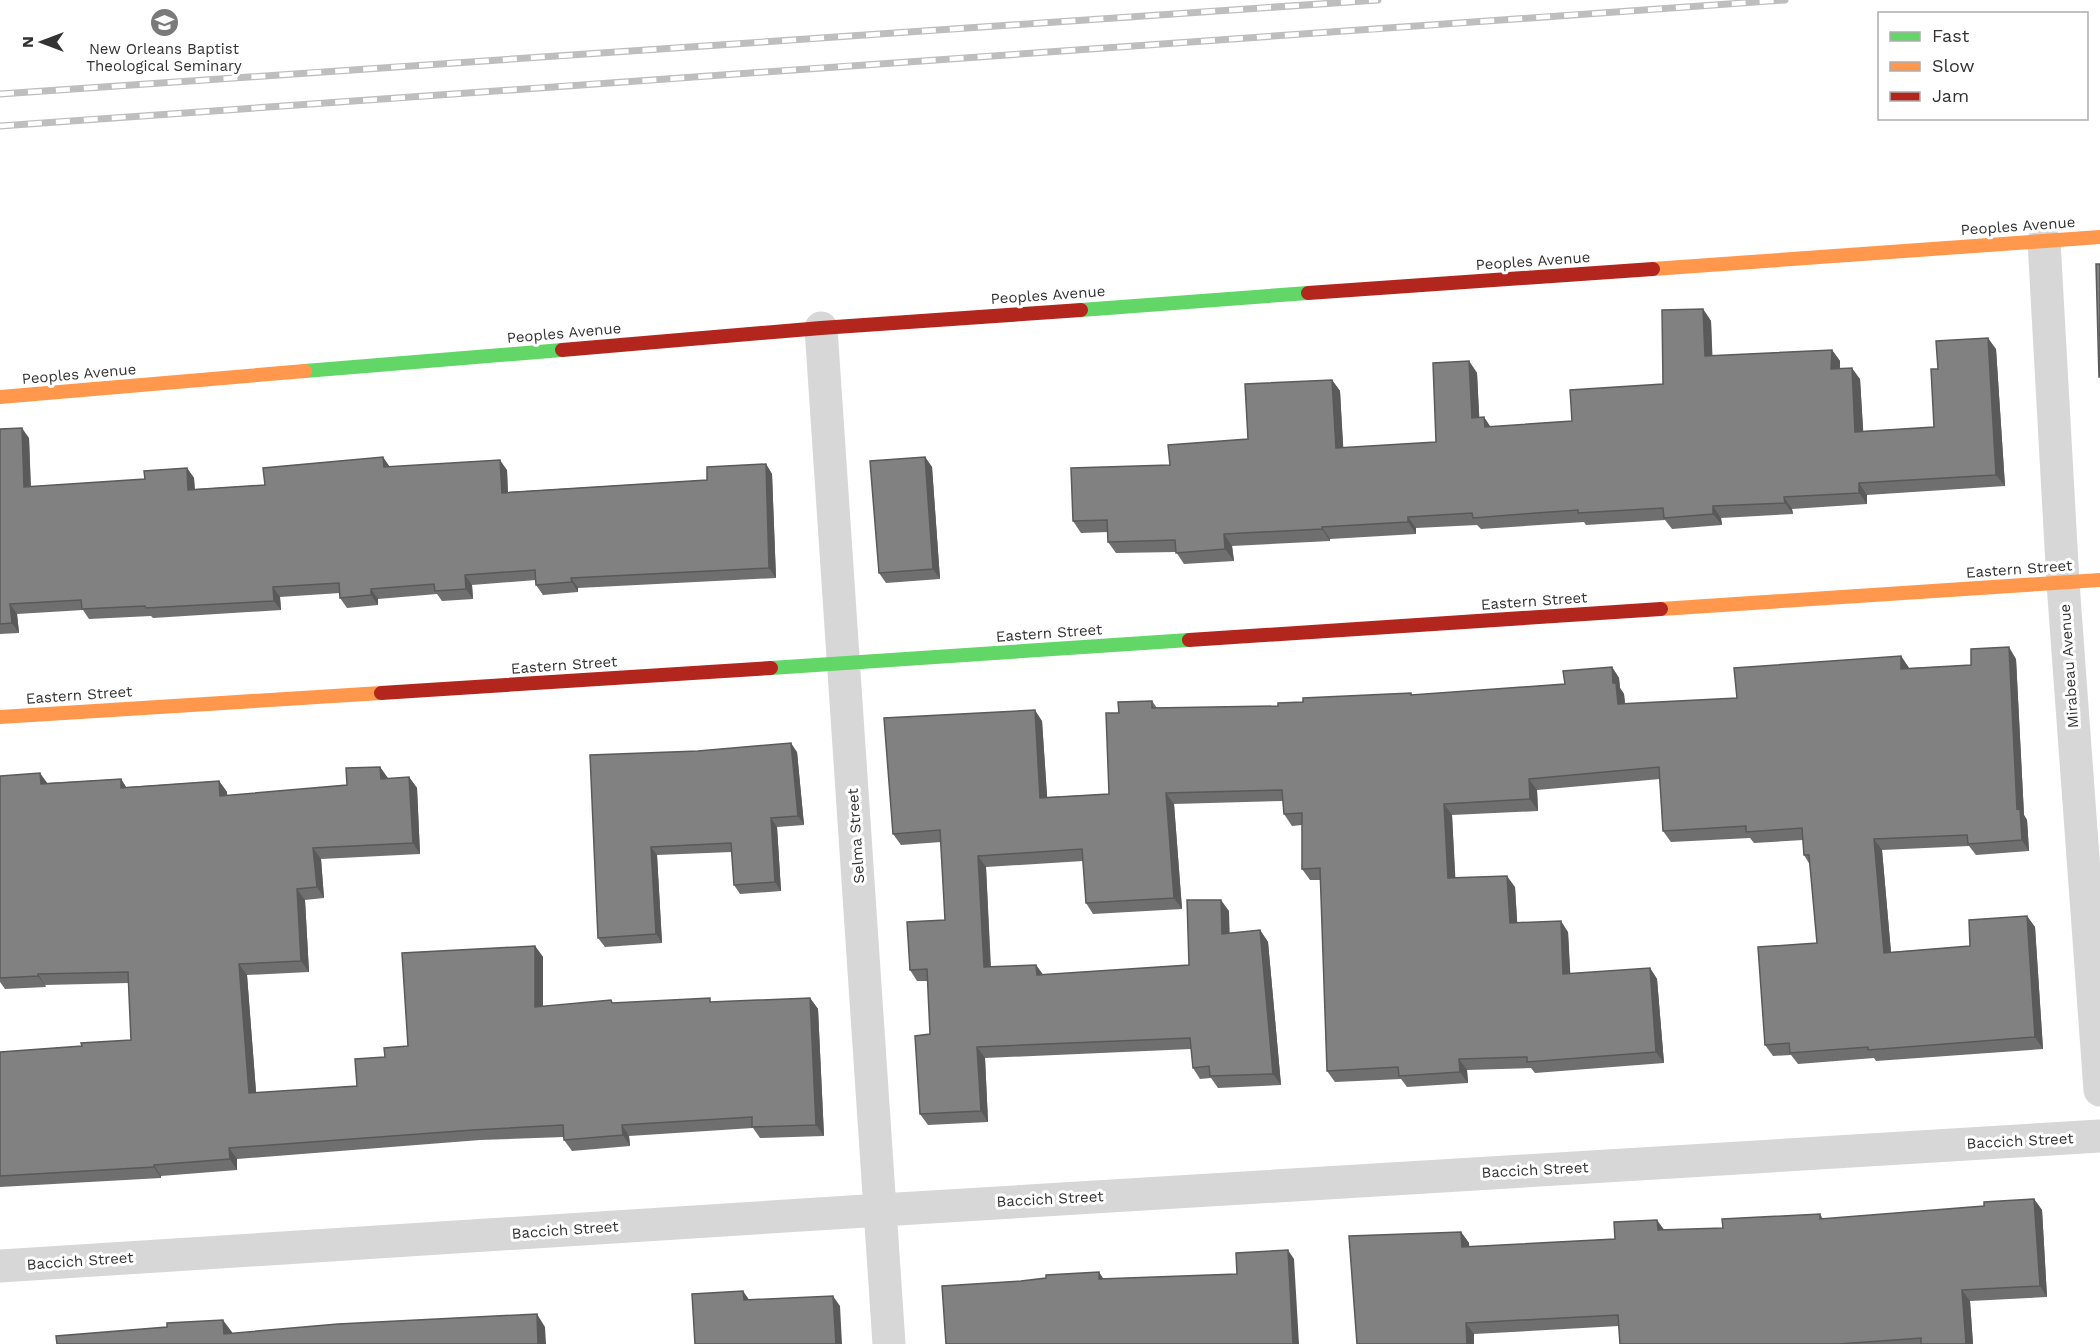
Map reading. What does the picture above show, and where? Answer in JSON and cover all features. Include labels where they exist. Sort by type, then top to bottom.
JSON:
[{"type":"street","name":"Peoples Avenue","points":[[0,397],[821,328],[2100,237]]},
{"type":"street","name":"Mirabeau Avenue","points":[[2044,241],[2063,583],[2100,1090]]},
{"type":"street","name":"Selma Street","points":[[821,328],[889,1344]]},
{"type":"street","name":"Eastern Street","points":[[0,717],[2100,580]]},
{"type":"street","name":"Baccich Street","points":[[0,1266],[881,1209],[2100,1136]]},
{"type":"building","points":[[2096,264],[2100,264],[2100,377],[2099,377]]},
{"type":"building","points":[[1703,309],[1705,356],[1832,350],[1831,369],[1852,368],[1855,432],[1934,427],[1931,369],[1938,369],[1936,341],[1988,338],[1996,475],[1859,483],[1859,493],[1784,497],[1785,503],[1713,506],[1713,514],[1664,518],[1663,508],[1578,513],[1578,510],[1473,518],[1472,513],[1408,517],[1408,522],[1224,534],[1225,549],[1176,553],[1175,540],[1108,542],[1107,520],[1073,521],[1071,468],[1170,465],[1168,445],[1248,439],[1245,384],[1332,380],[1336,448],[1436,442],[1433,363],[1469,361],[1472,418],[1484,417],[1485,427],[1572,421],[1570,390],[1663,384],[1662,310]]},
{"type":"building","points":[[22,428],[24,487],[145,479],[144,471],[187,468],[188,490],[265,485],[263,468],[383,457],[384,467],[500,460],[502,493],[707,480],[707,467],[766,464],[769,568],[571,578],[572,582],[536,585],[535,570],[465,575],[466,589],[435,591],[434,584],[371,589],[371,595],[340,598],[339,583],[273,587],[274,601],[146,608],[145,606],[82,609],[81,600],[10,604],[12,623],[0,624],[0,429]]},
{"type":"building","points":[[925,457],[933,569],[879,573],[870,461]]},
{"type":"building","points":[[2009,647],[2017,809],[2020,808],[2022,840],[1968,844],[1967,835],[1874,839],[1884,953],[1970,946],[1969,920],[2027,916],[2035,1037],[1868,1050],[1868,1047],[1790,1053],[1789,1043],[1765,1045],[1758,947],[1817,943],[1809,855],[1804,855],[1802,828],[1746,832],[1746,826],[1663,831],[1659,767],[1529,779],[1530,799],[1444,804],[1448,878],[1507,876],[1510,923],[1561,921],[1563,974],[1650,968],[1656,1052],[1527,1062],[1527,1057],[1459,1059],[1460,1072],[1399,1076],[1398,1067],[1327,1071],[1320,868],[1302,869],[1302,813],[1284,814],[1282,790],[1166,793],[1174,898],[1086,903],[1082,849],[978,856],[984,967],[1036,965],[1037,975],[1189,965],[1187,900],[1221,900],[1222,934],[1260,930],[1273,1074],[1210,1076],[1209,1066],[1193,1068],[1190,1038],[977,1047],[981,1111],[920,1114],[915,1036],[930,1034],[927,969],[910,970],[907,922],[945,920],[940,830],[893,834],[884,718],[1035,710],[1040,798],[1109,794],[1106,713],[1119,713],[1118,702],[1152,701],[1152,708],[1278,706],[1278,703],[1303,702],[1303,698],[1411,693],[1411,695],[1565,684],[1563,671],[1612,667],[1618,704],[1737,698],[1734,668],[1901,656],[1901,669],[1971,665],[1971,649]]},
{"type":"building","points":[[791,743],[798,816],[771,818],[775,882],[734,885],[731,843],[651,847],[656,934],[598,938],[590,755],[698,751]]},
{"type":"building","points":[[380,767],[381,779],[409,777],[413,843],[313,848],[317,887],[297,889],[301,961],[239,964],[249,1093],[357,1086],[355,1059],[385,1057],[384,1048],[408,1046],[402,953],[535,946],[535,1007],[611,1000],[612,1003],[710,998],[710,1002],[810,998],[816,1125],[752,1127],[752,1117],[622,1125],[623,1135],[564,1140],[563,1125],[473,1130],[229,1148],[230,1159],[154,1165],[154,1167],[0,1176],[0,1052],[131,1040],[128,972],[38,974],[38,976],[0,978],[0,776],[40,773],[41,784],[121,779],[121,788],[219,781],[220,796],[347,785],[346,768]]},
{"type":"building","points":[[2034,1199],[2040,1286],[1962,1290],[1966,1344],[1921,1344],[1921,1338],[1839,1344],[1620,1344],[1618,1315],[1466,1323],[1467,1344],[1357,1344],[1349,1236],[1461,1232],[1462,1247],[1615,1239],[1614,1222],[1657,1220],[1658,1230],[1723,1228],[1722,1219],[1820,1214],[1820,1219],[1984,1206],[1984,1202]]},
{"type":"building","points":[[1288,1250],[1293,1344],[946,1344],[942,1286],[1021,1281],[1046,1278],[1046,1275],[1099,1272],[1099,1279],[1237,1274],[1236,1253]]},
{"type":"building","points":[[743,1291],[744,1300],[833,1296],[836,1344],[695,1344],[692,1294]]},
{"type":"building","points":[[537,1314],[538,1344],[57,1344],[56,1336],[167,1327],[167,1323],[223,1320],[224,1334],[338,1324]]},
{"type":"railway","points":[[0,94],[1378,0]]},
{"type":"railway","points":[[0,126],[1785,0]]},
{"type":"traffic: fast","points":[[1081,310],[1308,293]]},
{"type":"traffic: fast","points":[[305,371],[562,350]]},
{"type":"traffic: fast","points":[[771,668],[1189,640]]},
{"type":"traffic: slow","points":[[1653,269],[2100,237]]},
{"type":"traffic: slow","points":[[0,397],[305,371]]},
{"type":"traffic: slow","points":[[1661,609],[2100,580]]},
{"type":"traffic: slow","points":[[0,717],[381,693]]},
{"type":"traffic: jam","points":[[1308,293],[1653,269]]},
{"type":"traffic: jam","points":[[562,350],[821,328],[1081,310]]},
{"type":"traffic: jam","points":[[1189,640],[1661,609]]},
{"type":"traffic: jam","points":[[381,693],[771,668]]},
{"type":"place","name":"New Orleans Baptist Theological Seminary","points":[[164,22]]}]
